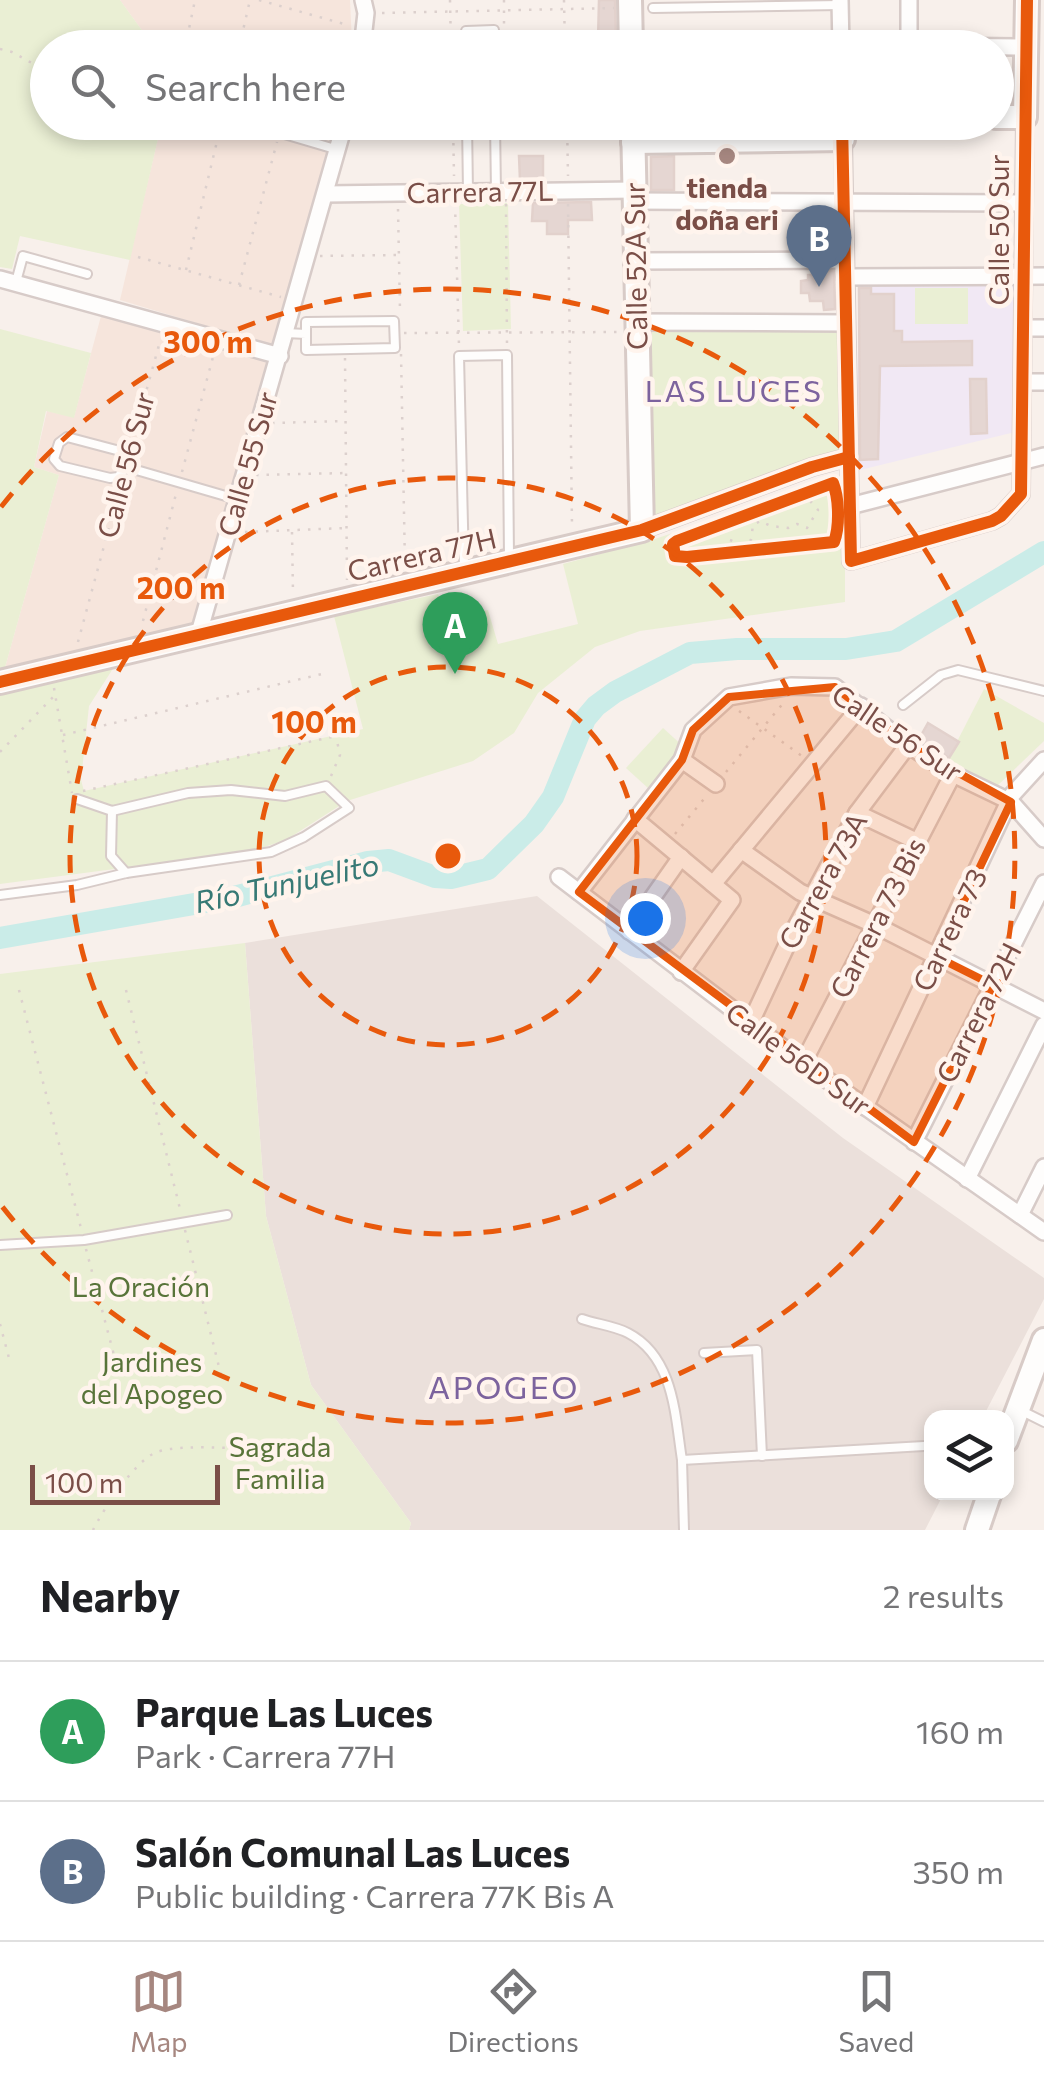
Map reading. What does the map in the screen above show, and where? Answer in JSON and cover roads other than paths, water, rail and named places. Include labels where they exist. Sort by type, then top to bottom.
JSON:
[{"type":"street","points":[[909,0],[909,30]]},
{"type":"street","name":"Calle 50 Sur","points":[[850,506],[851,560],[1000,516],[1021,494],[1024,118],[1032,57],[1027,0]]},
{"type":"street","points":[[840,2],[841,30]]},
{"type":"street","points":[[634,30],[638,5]]},
{"type":"street","points":[[1014,118],[1024,118]]},
{"type":"street","name":"Calle 55 Sur","points":[[199,633],[341,140]]},
{"type":"street","name":"Calle 52A Sur","points":[[633,140],[642,530]]},
{"type":"street","points":[[843,140],[850,506],[1044,456]]},
{"type":"street","name":"Carrera 77L","points":[[326,194],[568,191],[1024,209],[1044,215]]},
{"type":"street","points":[[636,261],[1044,276]]},
{"type":"street","points":[[8,280],[280,356]]},
{"type":"street","points":[[637,327],[846,323]]},
{"type":"street","points":[[1023,328],[1044,328]]},
{"type":"street","points":[[1023,382],[1044,382]]},
{"type":"street","name":"Carrera 77H","points":[[0,682],[642,530],[849,457]]},
{"type":"street","name":"Calle 56 Sur","points":[[682,760],[692,730],[730,698],[791,686],[835,687],[908,745],[953,774],[1011,802],[1044,839]]},
{"type":"street","points":[[713,884],[861,706]]},
{"type":"street","name":"Carrera 73A","points":[[750,1024],[812,896],[858,814],[908,745]]},
{"type":"street","points":[[579,892],[682,760],[716,784]]},
{"type":"street","name":"Carrera 73","points":[[864,1107],[1015,789],[1044,760]]},
{"type":"street","name":"Carrera 73 Bis","points":[[803,1063],[953,774]]},
{"type":"street","points":[[858,814],[918,842]]},
{"type":"street","points":[[635,819],[732,900],[681,972]]},
{"type":"street","points":[[742,850],[800,892],[1044,1011]]},
{"type":"street","points":[[629,931],[680,857]]},
{"type":"street","name":"Calle 56D Sur","points":[[559,877],[803,1063],[1044,1232]]},
{"type":"street","name":"Carrera 72H","points":[[914,1142],[1044,883]]},
{"type":"street","points":[[967,1178],[1044,1025]]},
{"type":"street","points":[[1020,1215],[1044,1167]]},
{"type":"street","points":[[1014,1420],[1042,1352]]},
{"type":"street","points":[[978,1530],[987,1500]]},
{"type":"lane","points":[[638,5],[840,2]]},
{"type":"lane","points":[[303,140],[338,150]]},
{"type":"lane","points":[[461,192],[465,140]]},
{"type":"lane","points":[[497,140],[501,192]]},
{"type":"lane","points":[[8,280],[23,256],[87,274]]},
{"type":"lane","points":[[394,321],[398,333],[395,348],[344,350],[306,350],[306,334],[306,322],[394,321]]},
{"type":"lane","points":[[286,333],[306,334]]},
{"type":"lane","points":[[464,571],[459,356],[507,355],[509,561]]},
{"type":"lane","points":[[67,437],[120,452],[126,467],[118,477],[110,478],[60,466],[54,459],[58,443],[67,437]]},
{"type":"lane","points":[[126,467],[238,499]]},
{"type":"lane","points":[[903,706],[941,675],[958,670],[1044,691]]},
{"type":"lane","points":[[0,895],[77,885],[126,872],[272,852],[350,808],[326,786],[285,796],[231,790],[188,792],[112,811],[77,799]]},
{"type":"lane","points":[[112,811],[111,856],[126,872]]},
{"type":"lane","points":[[0,1245],[84,1240],[227,1214]]},
{"type":"lane","points":[[582,1320],[628,1333],[653,1353],[669,1384],[682,1460],[684,1530]]},
{"type":"lane","points":[[704,1353],[757,1350],[762,1456]]},
{"type":"lane","points":[[1018,1410],[1044,1422]]},
{"type":"lane","points":[[682,1460],[924,1446]]},
{"type":"waterway","name":"Río Tunjuelito","points":[[0,938],[234,897],[368,862],[389,860],[435,877],[451,878],[488,869],[534,824],[553,797],[585,719],[615,692],[690,653],[846,649],[896,641],[1044,552]]},
{"type":"place","name":"tienda doña eri","points":[[727,156]]},
{"type":"place","name":"Salón Comunal Las Luces","points":[[819,287]]},
{"type":"place","name":"Parque Las Luces","points":[[455,674]]},
{"type":"district","name":"LAS LUCES","points":[[734,392]]},
{"type":"district","name":"APOGEO","points":[[504,1388]]},
{"type":"park label","name":"La Oración","points":[[141,1287]]},
{"type":"park label","name":"Jardines del Apogeo","points":[[152,1378]]},
{"type":"park label","name":"Sagrada Familia","points":[[280,1463]]}]
